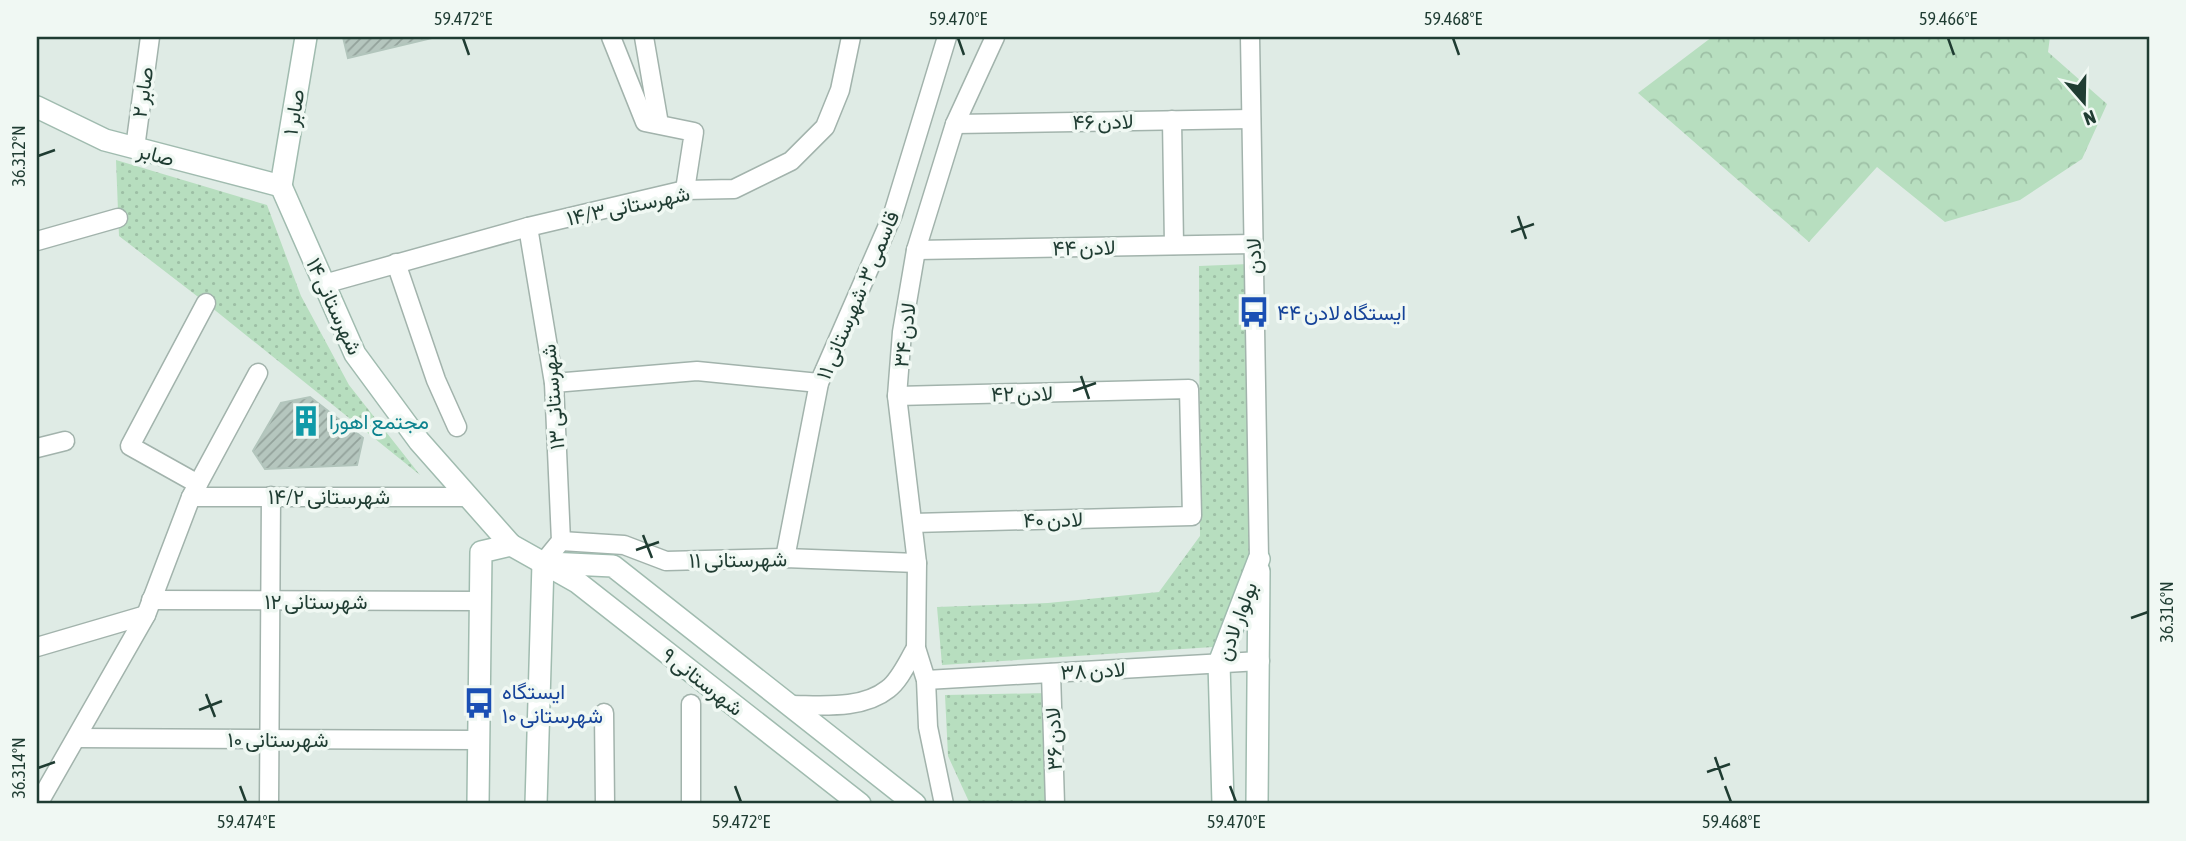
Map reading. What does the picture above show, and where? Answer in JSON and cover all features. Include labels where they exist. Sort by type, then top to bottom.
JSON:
[{"type":"street","name":"صابر ۲","points":[[135,148],[150,37]]},
{"type":"street","name":"صابر ۱","points":[[281,186],[306,37]]},
{"type":"street","points":[[611,37],[645,122],[694,132],[685,190]]},
{"type":"street","points":[[644,37],[659,124]]},
{"type":"street","name":"شهرستانی ۱۴/۳","points":[[324,284],[528,226],[685,190],[734,189],[791,161],[825,127],[840,90],[852,37]]},
{"type":"street","name":"قاسمی ۳- شهرستانی ۱۱","points":[[786,558],[819,383],[893,214],[947,37]]},
{"type":"street","name":"لادن ۳۴","points":[[916,648],[918,563],[897,396],[902,332],[916,250],[955,124],[995,37]]},
{"type":"street","name":"لادن","points":[[1250,37],[1259,559]]},
{"type":"street","name":"صابر","points":[[37,107],[105,140],[281,186]]},
{"type":"street","name":"لادن ۴۶","points":[[955,124],[1251,119]]},
{"type":"street","points":[[1172,120],[1174,245]]},
{"type":"street","name":"شهرستانی ۱۴","points":[[281,186],[355,355],[419,442],[511,545]]},
{"type":"street","points":[[37,241],[118,218]]},
{"type":"street","name":"شهرستانی ۱۳","points":[[528,226],[554,383],[561,541]]},
{"type":"street","name":"لادن ۴۴","points":[[916,250],[1253,244]]},
{"type":"street","points":[[396,263],[436,380],[457,426]]},
{"type":"street","points":[[195,491],[130,446],[206,303]]},
{"type":"street","points":[[554,383],[697,371],[819,383]]},
{"type":"street","points":[[38,804],[78,738],[149,607],[195,491],[258,373]]},
{"type":"street","name":"لادن ۴۲","points":[[897,396],[1189,390],[1192,516]]},
{"type":"street","points":[[37,448],[65,441]]},
{"type":"street","name":"شهرستانی ۱۴/۲","points":[[195,491],[271,496],[466,497]]},
{"type":"street","points":[[269,804],[271,496]]},
{"type":"street","name":"لادن ۴۰","points":[[913,523],[1192,516]]},
{"type":"street","points":[[536,804],[543,563],[561,541]]},
{"type":"street","name":"شهرستانی ۱۱","points":[[561,541],[624,545],[666,561],[786,558],[918,563]]},
{"type":"street","points":[[478,804],[481,552],[511,545]]},
{"type":"street","name":"شهرستانی ۹","points":[[511,545],[578,582],[860,804]]},
{"type":"street","name":"بولوار لادن","points":[[1257,804],[1259,559]]},
{"type":"street","name":"بولوار لادن","points":[[1223,804],[1219,663],[1259,559]]},
{"type":"street","points":[[543,563],[613,566],[915,804]]},
{"type":"street","name":"شهرستانی ۱۲","points":[[37,647],[149,607],[270,600],[480,601]]},
{"type":"street","points":[[790,705],[842,705],[875,696],[888,690],[916,648]]},
{"type":"street","points":[[916,648],[926,680],[928,727],[944,804]]},
{"type":"street","name":"لادن ۳۸","points":[[926,680],[1260,662]]},
{"type":"street","name":"لادن ۳۶","points":[[1051,673],[1055,804]]},
{"type":"street","points":[[691,704],[691,804]]},
{"type":"street","points":[[604,713],[605,804]]},
{"type":"street","name":"شهرستانی ۱۰","points":[[78,738],[478,740]]},
{"type":"green space","points":[[1712,37],[2050,37],[2048,52],[2107,104],[2082,159],[2020,200],[1945,222],[1877,167],[1809,242],[1638,93]]},
{"type":"green space","points":[[116,160],[267,205],[301,296],[349,385],[420,475],[119,236]]},
{"type":"green space","points":[[1249,264],[1254,524],[1240,596],[1213,647],[942,665],[937,607],[1048,603],[1159,592],[1200,536],[1199,266]]},
{"type":"green space","points":[[1049,693],[1051,804],[970,804],[948,756],[945,695]]},
{"type":"building","points":[[343,37],[436,37],[348,58]]},
{"type":"building","name":"مجتمع اهورا","points":[[310,397],[363,438],[357,465],[265,469],[253,451],[281,403]]},
{"type":"place","name":"ایستگاه لادن ۴۴","points":[[1254,312]]},
{"type":"place","name":"مجتمع اهورا","points":[[306,421]]},
{"type":"place","name":"ایستگاه شهرستانی ۱۰","points":[[479,703]]}]
